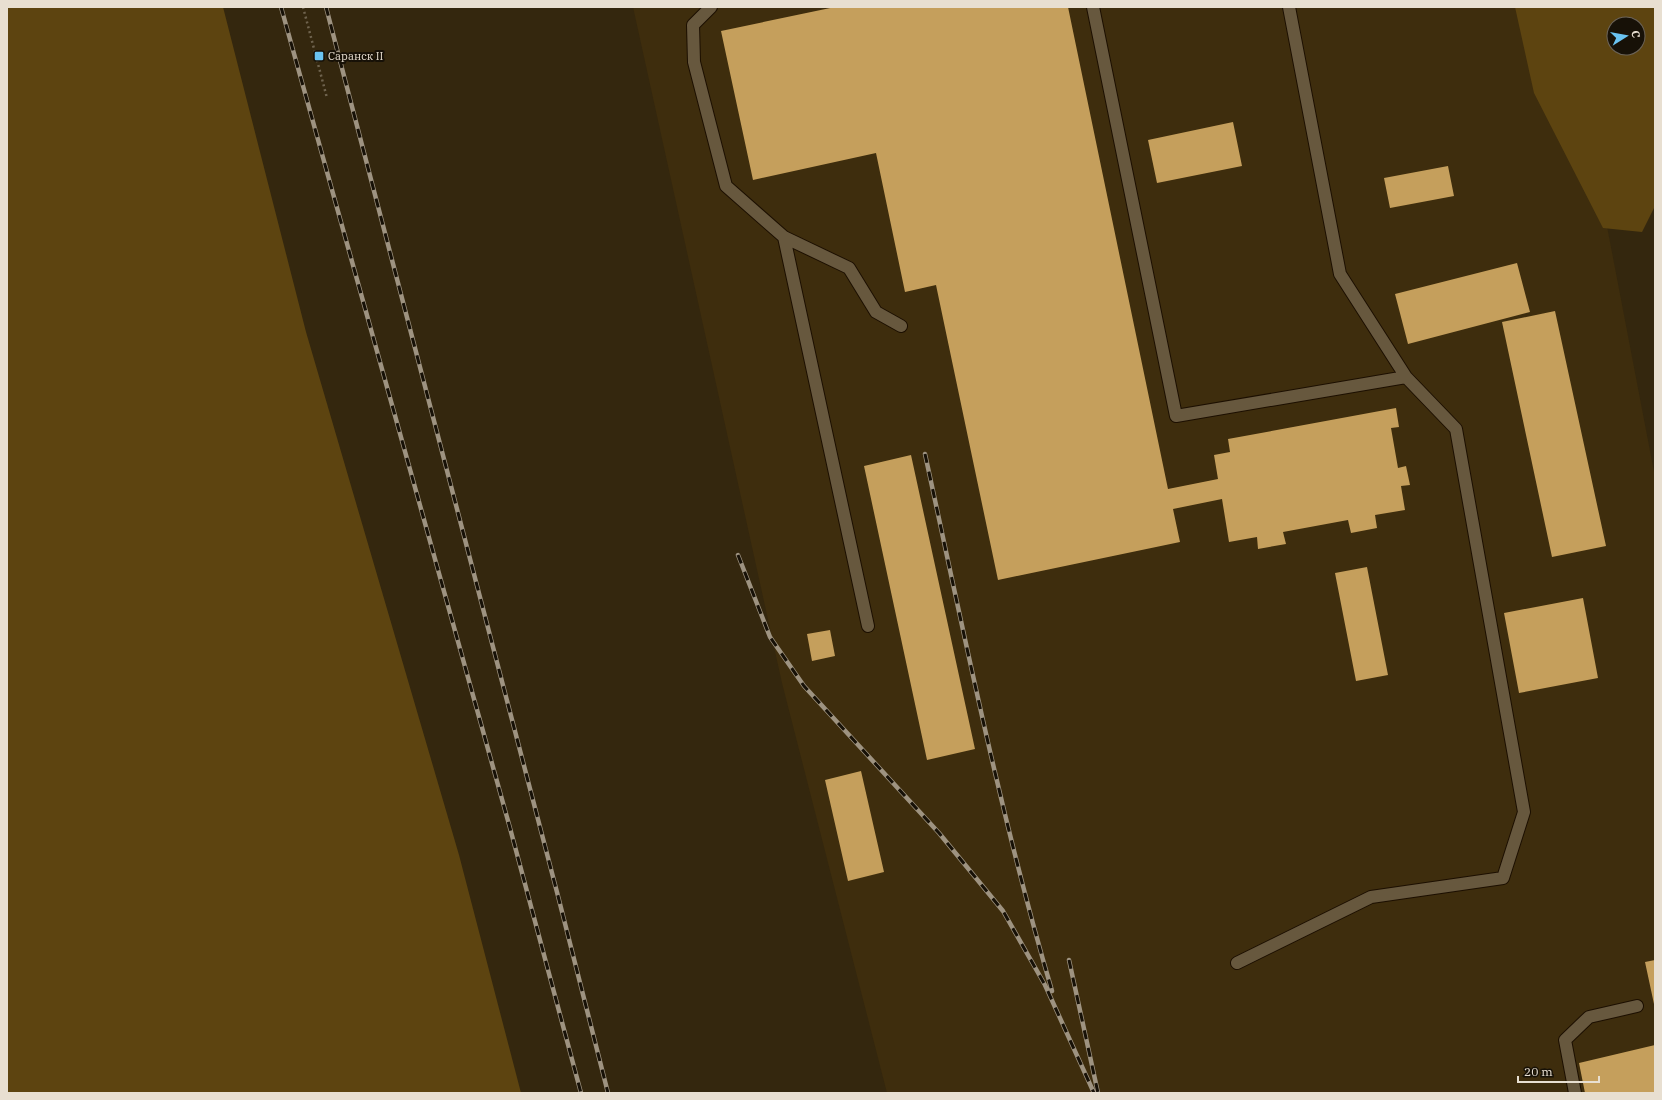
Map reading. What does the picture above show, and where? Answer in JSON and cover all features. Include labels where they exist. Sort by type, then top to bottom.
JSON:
[{"type":"lane","points":[[711,7],[693,25],[694,62],[726,186],[784,237],[849,268],[876,312],[901,326]]},
{"type":"lane","points":[[1092,7],[1176,416],[1406,376]]},
{"type":"lane","points":[[1237,963],[1371,897],[1503,878],[1524,812],[1456,429],[1406,376],[1340,274],[1289,7]]},
{"type":"lane","points":[[784,237],[868,626]]},
{"type":"lane","points":[[1575,1093],[1565,1040],[1589,1017],[1637,1006]]},
{"type":"path","points":[[303,7],[327,98]]},
{"type":"shaded area","points":[[7,7],[223,7],[306,332],[459,855],[521,1093],[7,1093]]},
{"type":"shaded area","points":[[633,7],[1565,7],[1655,477],[1655,1093],[887,1093],[782,683]]},
{"type":"shaded area","points":[[1515,7],[1655,7],[1655,206],[1642,232],[1603,228],[1534,93]]},
{"type":"building","points":[[835,7],[1068,7],[1168,489],[1218,479],[1214,455],[1230,452],[1228,439],[1396,408],[1399,427],[1391,428],[1398,468],[1406,466],[1410,485],[1401,486],[1405,510],[1375,515],[1377,528],[1351,533],[1348,520],[1283,532],[1286,544],[1258,549],[1257,537],[1229,542],[1222,499],[1173,509],[1180,542],[998,580],[936,285],[905,292],[876,153],[753,180],[721,31]]},
{"type":"building","points":[[1233,122],[1242,166],[1157,183],[1148,140]]},
{"type":"building","points":[[1448,166],[1454,196],[1390,208],[1384,178]]},
{"type":"building","points":[[1517,263],[1530,312],[1408,344],[1395,294]]},
{"type":"building","points":[[1555,311],[1606,546],[1552,557],[1502,322]]},
{"type":"building","points":[[911,455],[975,749],[927,760],[864,466]]},
{"type":"building","points":[[1367,567],[1388,675],[1356,681],[1335,573]]},
{"type":"building","points":[[1583,598],[1598,678],[1519,693],[1504,613]]},
{"type":"building","points":[[830,630],[835,656],[812,661],[807,634]]},
{"type":"building","points":[[861,771],[884,872],[848,881],[825,780]]},
{"type":"building","points":[[1655,960],[1655,1004],[1654,1004],[1645,962]]},
{"type":"building","points":[[1655,1045],[1655,1093],[1585,1093],[1579,1063]]},
{"type":"railway","points":[[281,7],[510,828],[581,1093]]},
{"type":"railway","points":[[326,7],[608,1093]]},
{"type":"railway","points":[[925,454],[999,791],[1033,924],[1052,991]]},
{"type":"railway","points":[[738,555],[770,637],[804,686],[939,833],[1003,911],[1045,985],[1094,1093]]},
{"type":"railway","points":[[1069,960],[1098,1093]]},
{"type":"place","name":"Саранск II","points":[[319,56]]}]
